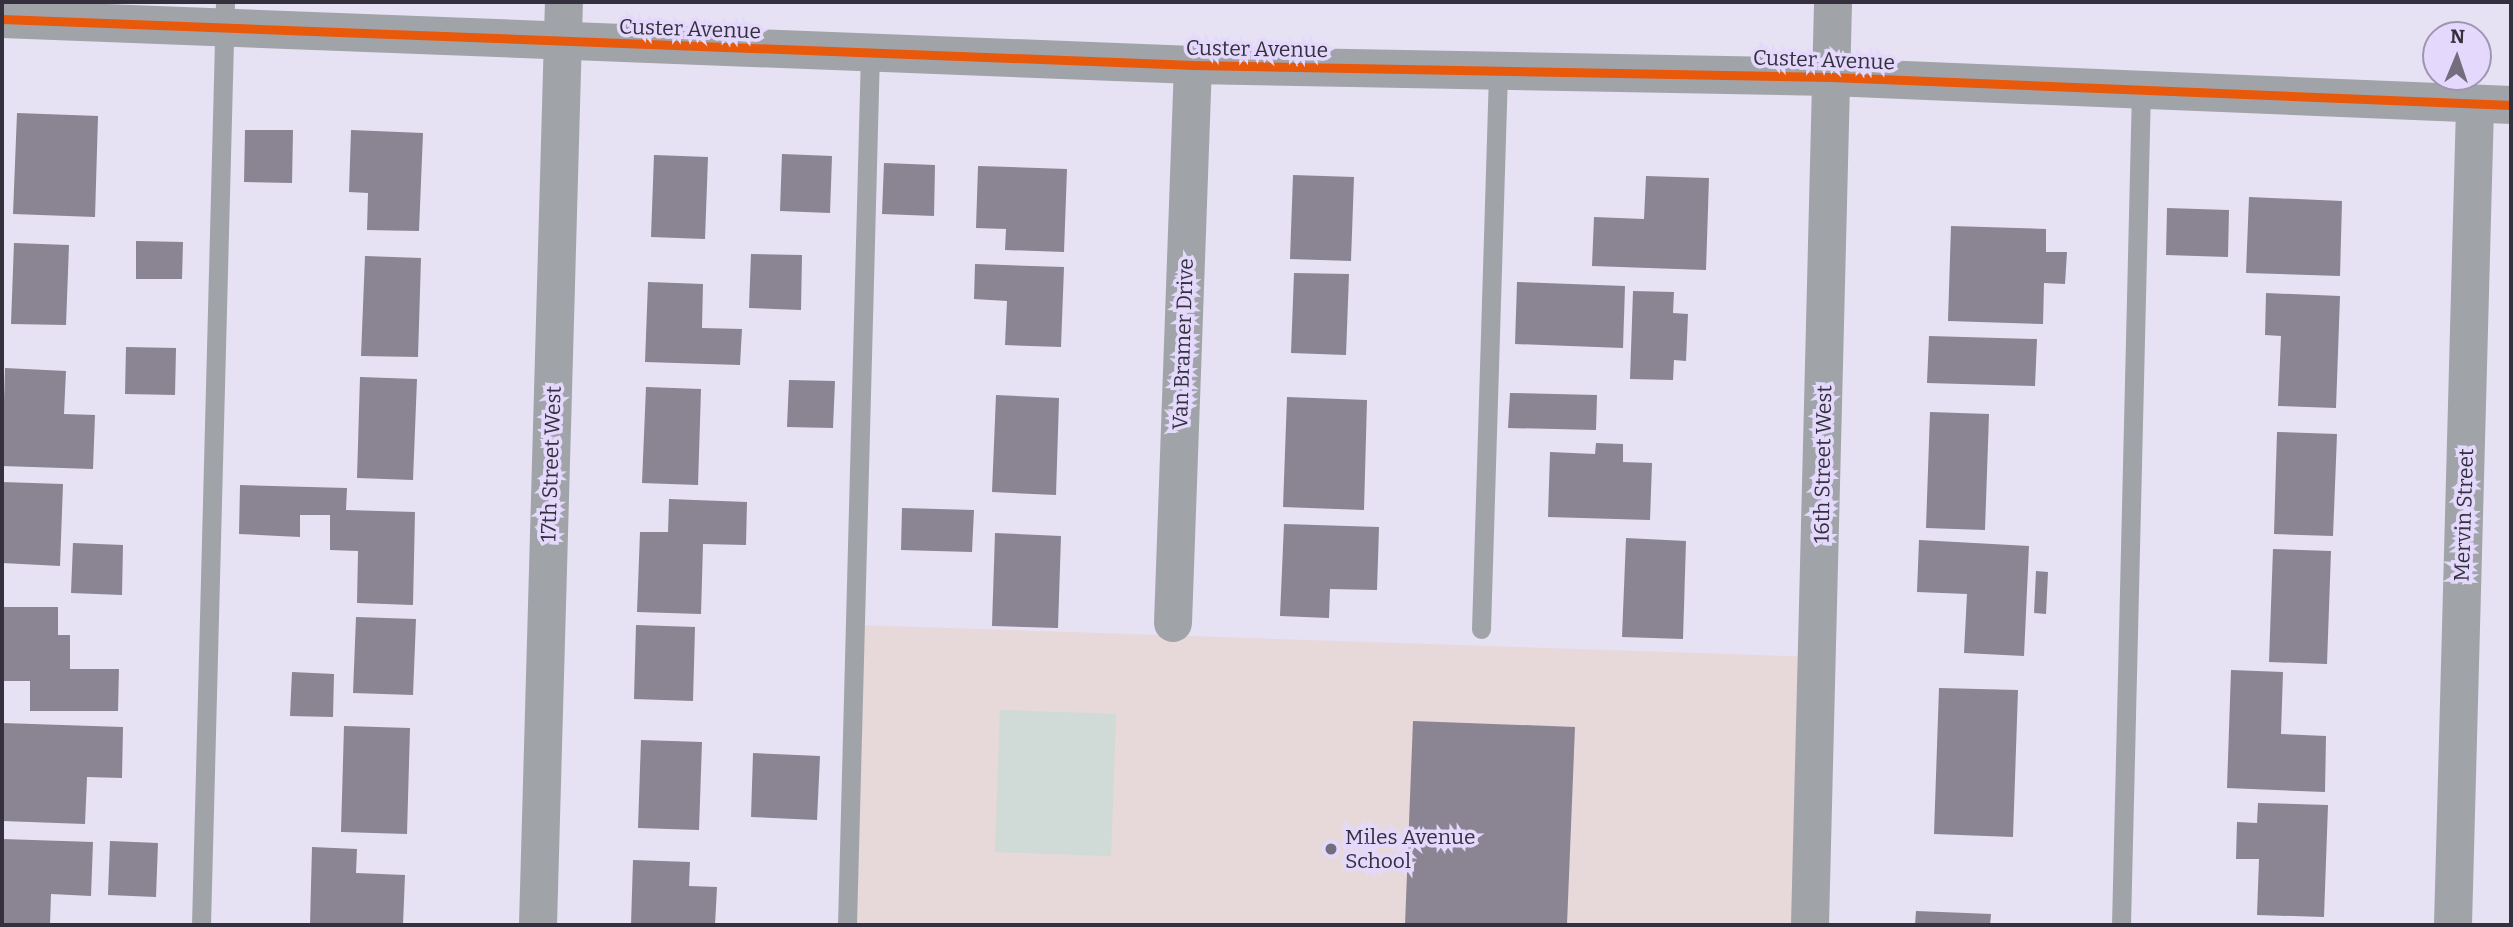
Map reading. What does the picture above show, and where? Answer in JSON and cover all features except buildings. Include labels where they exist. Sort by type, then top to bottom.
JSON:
[{"type":"street","name":"17th Street West","points":[[538,925],[564,2]]},
{"type":"street","name":"16th Street West","points":[[1810,925],[1833,2]]},
{"type":"street","name":"Custer Avenue","points":[[2,19],[224,15],[563,42],[1193,65],[1831,77],[2493,105]]},
{"type":"street","name":"Van Bramer Drive","points":[[1173,623],[1193,65]]},
{"type":"street","name":"Mervin Street","points":[[2453,925],[2493,105]]},
{"type":"lane","points":[[201,925],[224,15]]},
{"type":"lane","points":[[847,925],[870,53]]},
{"type":"lane","points":[[1481,629],[1498,71]]},
{"type":"lane","points":[[2121,925],[2141,91]]},
{"type":"shaded area","name":"Miles Avenue School","points":[[857,625],[1819,657],[1810,925],[847,925]]},
{"type":"shaded area","points":[[1000,710],[1116,714],[1111,856],[995,852]]},
{"type":"cycle path","points":[[2,19],[1193,65],[1831,77],[2511,105]]},
{"type":"place","name":"Miles Avenue School","points":[[1331,849]]}]
